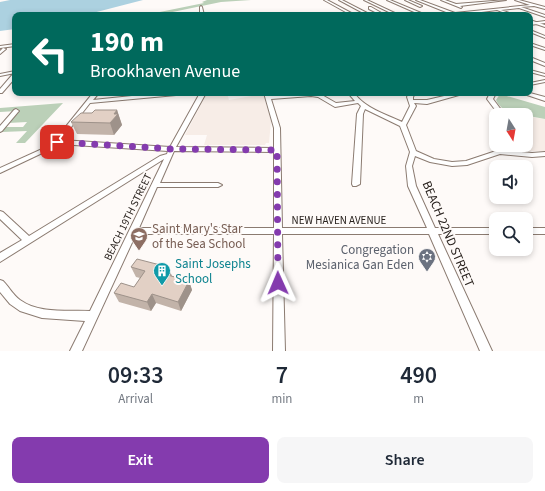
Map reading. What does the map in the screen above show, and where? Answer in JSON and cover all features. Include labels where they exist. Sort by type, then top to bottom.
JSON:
[{"type":"main road","points":[[533,24],[545,22]]},
{"type":"main road","points":[[533,27],[545,25]]},
{"type":"main road","points":[[1,50],[12,46]]},
{"type":"main road","points":[[1,50],[12,48]]},
{"type":"street","points":[[326,0],[348,12]]},
{"type":"street","points":[[340,0],[363,12]]},
{"type":"street","points":[[365,0],[391,12]]},
{"type":"street","points":[[388,0],[417,12]]},
{"type":"street","points":[[406,0],[436,12]]},
{"type":"street","points":[[417,0],[448,12]]},
{"type":"street","points":[[442,0],[476,12],[534,5]]},
{"type":"street","points":[[469,0],[478,3]]},
{"type":"street","points":[[457,5],[505,0]]},
{"type":"street","points":[[516,0],[545,8]]},
{"type":"street","points":[[201,7],[202,12]]},
{"type":"street","points":[[516,7],[532,12]]},
{"type":"street","points":[[370,8],[377,12]]},
{"type":"street","points":[[496,10],[503,12]]},
{"type":"street","points":[[533,12],[545,16]]},
{"type":"street","points":[[533,22],[545,25]]},
{"type":"street","points":[[533,32],[545,36]]},
{"type":"street","points":[[533,45],[544,49]]},
{"type":"street","points":[[533,51],[544,49]]},
{"type":"street","points":[[533,59],[545,65]]},
{"type":"street","points":[[533,72],[545,75]]},
{"type":"street","points":[[0,75],[12,74]]},
{"type":"street","points":[[0,92],[12,78]]},
{"type":"street","points":[[533,83],[545,81]]},
{"type":"street","points":[[0,171],[57,142],[93,96]]},
{"type":"street","points":[[88,102],[147,96]]},
{"type":"street","name":"BEACH 19TH STREET","points":[[76,351],[171,152],[201,96]]},
{"type":"street","points":[[268,96],[277,125],[279,351]]},
{"type":"street","points":[[320,96],[335,104],[357,102]]},
{"type":"street","points":[[353,96],[357,102],[403,125],[412,104],[410,96]]},
{"type":"street","points":[[412,104],[428,102],[451,96]]},
{"type":"street","points":[[492,96],[490,99],[497,108]]},
{"type":"street","points":[[533,96],[545,99]]},
{"type":"street","points":[[356,184],[360,114],[364,106]]},
{"type":"street","points":[[0,130],[16,111]]},
{"type":"street","name":"BEACH 22ND STREET","points":[[403,125],[413,152],[409,166],[412,186],[486,351]]},
{"type":"street","points":[[57,142],[171,152],[277,150]]},
{"type":"street","points":[[0,258],[125,179],[171,152]]},
{"type":"street","points":[[413,152],[432,161],[452,164],[468,163],[499,152],[532,155],[545,154]]},
{"type":"street","points":[[156,185],[218,185]]},
{"type":"street","points":[[0,214],[28,240]]},
{"type":"street","points":[[533,230],[545,231]]},
{"type":"street","name":"NEW HAVEN AVENUE","points":[[134,231],[489,231]]},
{"type":"street","points":[[0,284],[16,304],[28,311],[93,316]]},
{"type":"shaded area","points":[[205,96],[228,96],[229,100],[252,96],[264,96],[271,121],[269,143],[266,143],[265,145],[204,145],[207,135],[185,135]]},
{"type":"shaded area","points":[[533,117],[545,119],[545,151],[533,151]]},
{"type":"green space","points":[[207,0],[251,0],[221,2],[173,12],[160,12],[204,3],[202,2]]},
{"type":"green space","points":[[499,96],[507,96],[545,107],[545,119],[533,117],[533,108],[502,108],[496,100]]},
{"type":"green space","points":[[63,103],[25,143],[16,143],[27,131],[2,132],[5,127],[23,127],[27,122],[8,123],[17,111],[0,112],[0,108]]},
{"type":"water","points":[[10,0],[143,0],[97,12],[12,12],[12,29],[0,31],[0,2]]},
{"type":"building","points":[[95,110],[117,110],[114,114],[118,114],[110,123],[71,122],[81,113],[92,113]]},
{"type":"building","points":[[137,259],[168,267],[164,274],[189,281],[178,302],[152,294],[147,302],[114,293],[121,283],[134,287],[145,271],[131,267]]},
{"type":"place","name":"Saint Mary's Star of the Sea School","points":[[139,251]]},
{"type":"place","name":"Congregation Mesianica Gan Eden","points":[[427,272]]},
{"type":"place","name":"Saint Josephs School","points":[[162,286]]},
{"type":"route","points":[[57,142],[172,149],[277,150],[278,283]]}]
